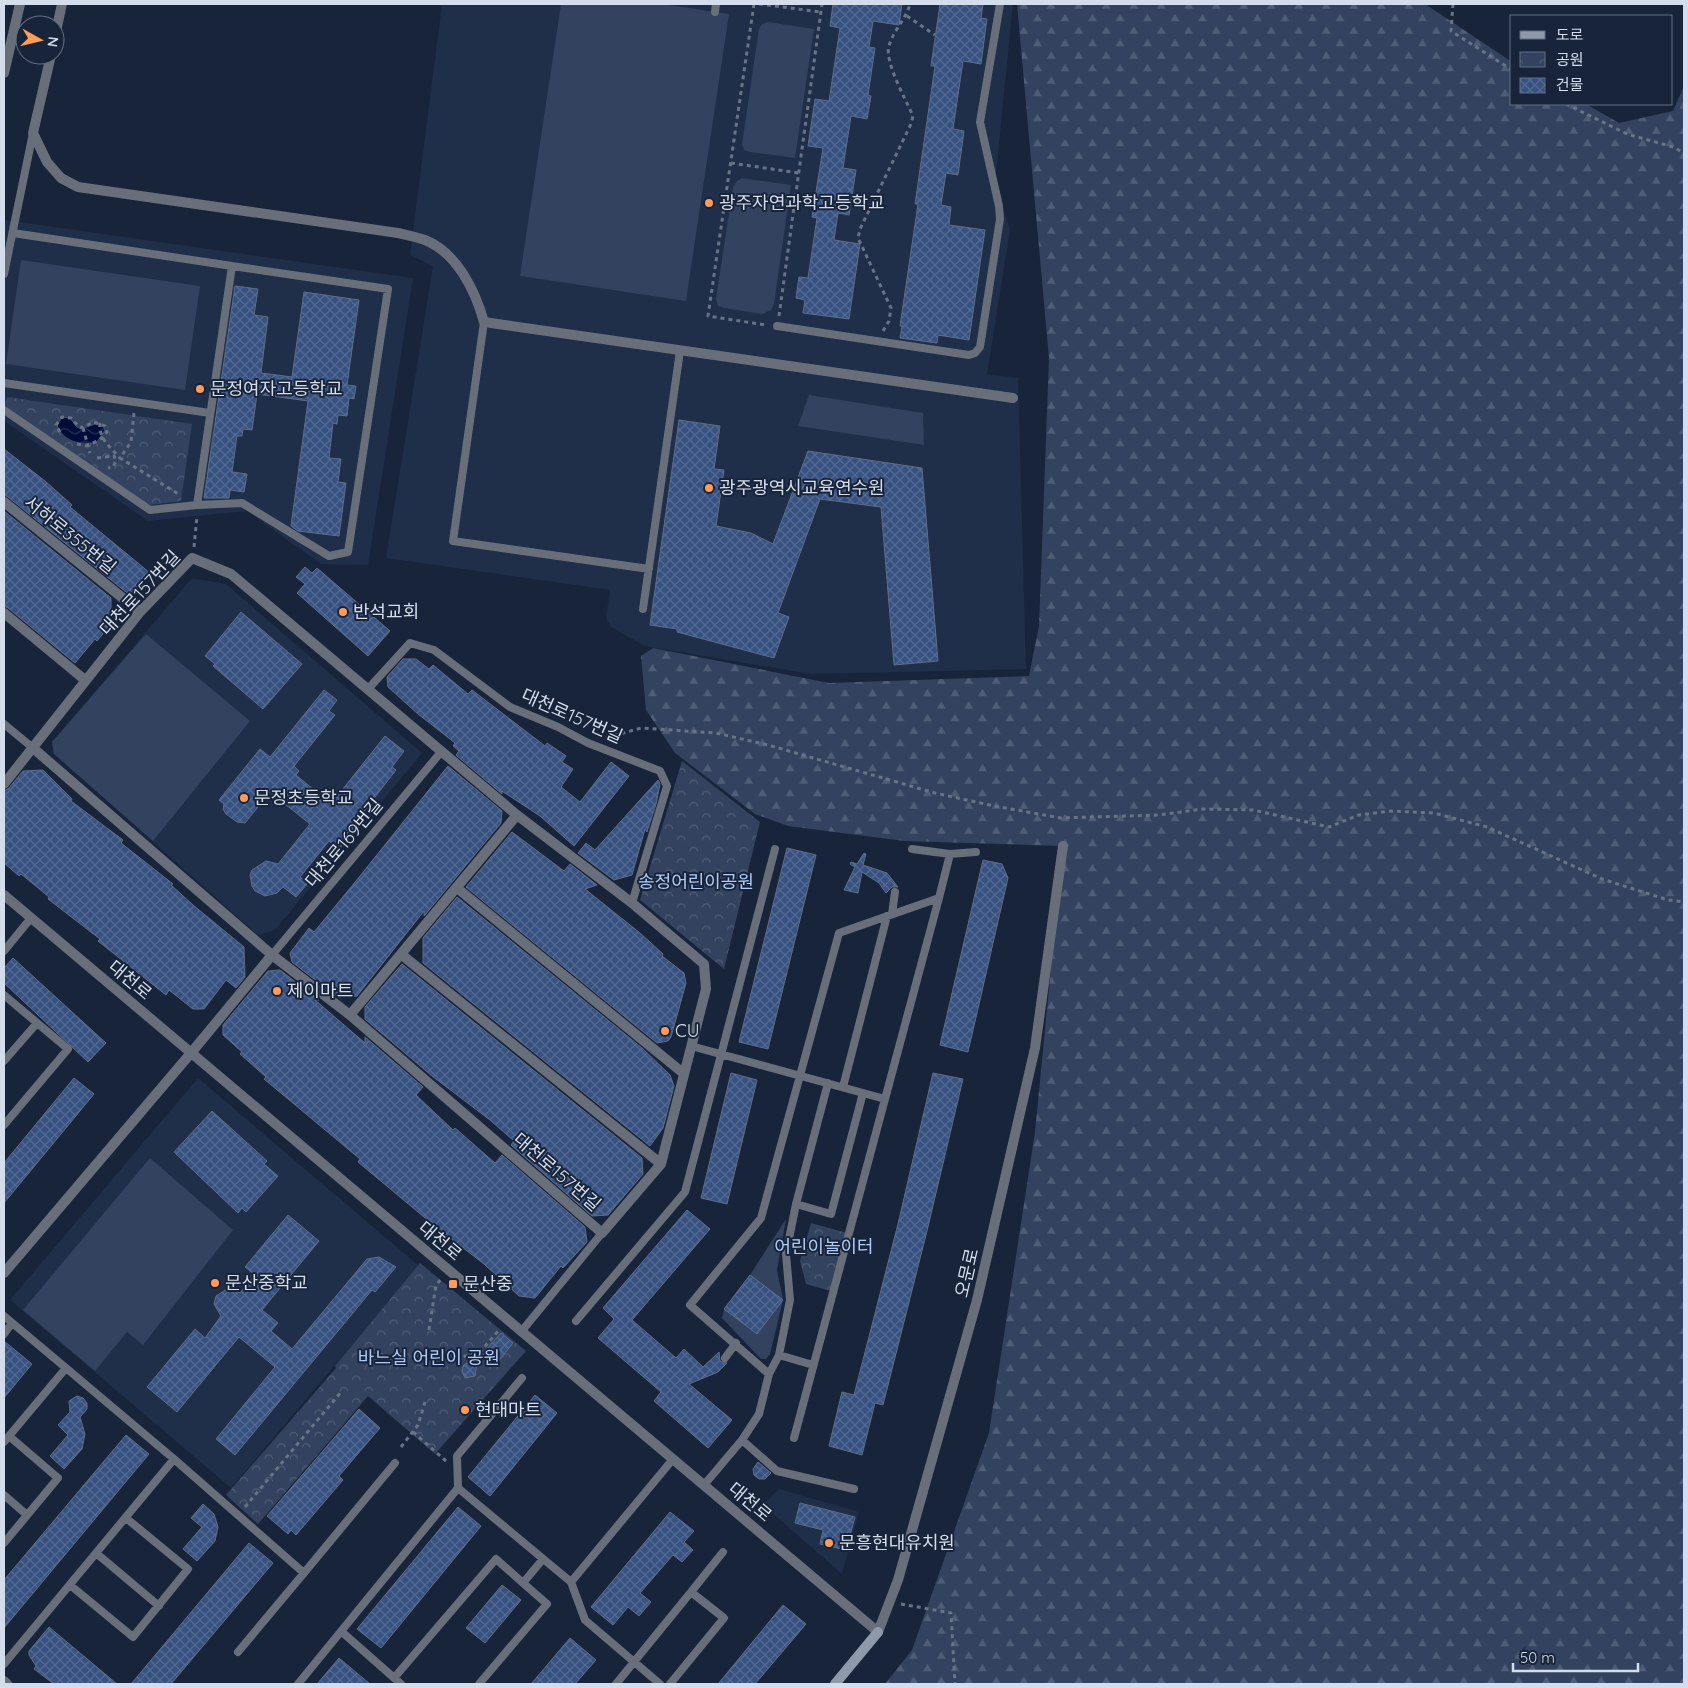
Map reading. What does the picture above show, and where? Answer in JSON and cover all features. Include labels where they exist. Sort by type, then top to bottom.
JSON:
[{"type":"main road","name":"오문로","points":[[835,1684],[878,1632]]},
{"type":"street","points":[[4,73],[20,4]]},
{"type":"street","points":[[49,65],[33,133],[47,162],[61,178],[78,187],[398,233],[424,240],[441,249],[458,265],[480,306],[484,322],[1012,398]]},
{"type":"street","name":"서하로355번길","points":[[4,502],[140,612]]},
{"type":"street","name":"대천로157번길","points":[[4,784],[140,612],[192,558],[231,574],[517,815],[632,903],[704,964],[706,989],[661,1164],[602,1233],[350,1015]]},
{"type":"street","points":[[4,613],[85,680]]},
{"type":"street","points":[[33,748],[272,955],[350,1015],[517,815]]},
{"type":"street","name":"오문로","points":[[878,1632],[898,1580],[977,1300],[1035,1048],[1063,846]]},
{"type":"street","points":[[457,888],[683,1073]]},
{"type":"street","name":"대천로","points":[[4,895],[878,1632]]},
{"type":"street","name":"대천로169번길","points":[[4,1273],[272,955]]},
{"type":"street","points":[[402,955],[661,1164]]},
{"type":"street","points":[[4,1681],[7,1684]]},
{"type":"lane","points":[[777,326],[969,355],[976,353],[980,347],[1000,219],[999,206],[980,122],[1000,4]]},
{"type":"lane","points":[[4,274],[14,233],[33,133]]},
{"type":"lane","points":[[4,410],[150,510],[242,503],[329,556],[348,552],[388,289],[14,233]]},
{"type":"lane","points":[[197,505],[232,266]]},
{"type":"lane","points":[[484,322],[453,541],[648,569]]},
{"type":"lane","points":[[643,609],[680,351]]},
{"type":"lane","points":[[4,383],[210,413]]},
{"type":"lane","name":"대천로157번길","points":[[368,689],[410,643],[434,650],[510,707],[558,727],[588,743],[660,771],[667,786],[632,903]]},
{"type":"lane","points":[[4,724],[33,748]]},
{"type":"lane","name":"대천로169번길","points":[[272,955],[442,752]]},
{"type":"lane","points":[[576,1320],[685,1192],[775,849]]},
{"type":"lane","points":[[912,849],[950,854],[976,852]]},
{"type":"lane","points":[[794,1438],[950,854]]},
{"type":"lane","points":[[842,1087],[895,892]]},
{"type":"lane","points":[[769,1374],[736,1343],[690,1305],[761,1218],[839,933],[939,898]]},
{"type":"lane","points":[[4,951],[31,918]]},
{"type":"lane","points":[[4,995],[68,1049],[4,1126]]},
{"type":"lane","points":[[4,1061],[37,1023]]},
{"type":"lane","points":[[691,1046],[885,1099]]},
{"type":"lane","points":[[704,1485],[742,1440],[759,1414],[769,1374],[778,1355],[790,1300],[786,1254],[796,1204],[828,1084]]},
{"type":"lane","points":[[796,1204],[831,1214],[862,1093]]},
{"type":"lane","points":[[522,1332],[602,1233]]},
{"type":"lane","points":[[4,1316],[174,1459],[304,1573]]},
{"type":"lane","points":[[4,1334],[12,1323]]},
{"type":"lane","points":[[725,1358],[736,1343]]},
{"type":"lane","points":[[778,1355],[813,1365]]},
{"type":"lane","points":[[4,1543],[58,1478],[6,1439],[66,1368]]},
{"type":"lane","points":[[298,1684],[458,1488],[457,1456],[522,1378]]},
{"type":"lane","points":[[742,1440],[777,1471],[854,1489]]},
{"type":"lane","points":[[4,1664],[174,1459]]},
{"type":"lane","points":[[571,1582],[673,1459]]},
{"type":"lane","points":[[238,1652],[395,1463]]},
{"type":"lane","points":[[458,1488],[571,1582],[585,1620],[660,1684]]},
{"type":"lane","points":[[4,1495],[27,1514]]},
{"type":"lane","points":[[70,1585],[133,1637],[159,1606],[188,1569],[126,1518]]},
{"type":"lane","points":[[616,1684],[723,1552]]},
{"type":"lane","points":[[96,1553],[159,1606]]},
{"type":"lane","points":[[394,1678],[496,1558],[547,1604],[479,1684]]},
{"type":"lane","points":[[523,1583],[543,1559]]},
{"type":"lane","points":[[670,1684],[724,1618],[691,1592]]},
{"type":"lane","points":[[342,1632],[401,1684]]},
{"type":"path","points":[[754,4],[708,316],[777,326],[822,4]]},
{"type":"path","points":[[759,4],[821,12]]},
{"type":"path","points":[[877,341],[889,321],[891,308],[858,238],[860,229],[911,124],[913,116],[887,55],[889,44],[907,16],[910,4]]},
{"type":"path","points":[[1453,4],[1451,31],[1510,69]]},
{"type":"path","points":[[907,16],[935,35]]},
{"type":"path","points":[[1568,105],[1627,134],[1673,147],[1684,153]]},
{"type":"path","points":[[731,163],[799,173]]},
{"type":"path","points":[[120,458],[131,442],[134,428],[134,402]]},
{"type":"path","points":[[65,438],[56,425],[62,417],[71,418],[78,426],[83,428],[88,451],[96,460],[114,456],[116,461],[113,467],[101,469]]},
{"type":"path","points":[[83,428],[93,422],[100,423],[105,426],[107,432],[102,438],[88,446]]},
{"type":"path","points":[[100,423],[99,431],[102,438],[120,458],[197,505],[196,535],[192,558]]},
{"type":"path","points":[[588,743],[641,728],[716,733],[768,745],[935,792],[994,806],[1061,818],[1159,815],[1203,809],[1253,810],[1329,827],[1359,815],[1390,811],[1434,813],[1487,827],[1602,879],[1668,900],[1684,902]]},
{"type":"path","points":[[429,1330],[436,1285],[448,1270]]},
{"type":"path","points":[[456,1359],[480,1351],[507,1320]]},
{"type":"path","points":[[238,1516],[341,1392]]},
{"type":"path","points":[[401,1447],[418,1425],[425,1402]]},
{"type":"path","points":[[413,1432],[458,1471]]},
{"type":"path","points":[[890,1601],[951,1613],[955,1684]]},
{"type":"shaded area","points":[[442,4],[1013,4],[995,184],[1010,230],[987,374],[1018,378],[1026,669],[810,674],[645,646],[611,627],[606,618],[610,590],[386,558],[433,266],[410,255]]},
{"type":"shaded area","name":"문정여자고등학교","points":[[5,220],[413,278],[368,565],[321,564],[247,511],[148,521],[4,421]]},
{"type":"shaded area","name":"문정초등학교","points":[[192,578],[226,584],[422,753],[275,930],[258,935],[54,754],[52,742]]},
{"type":"shaded area","name":"문산중학교","points":[[198,1078],[419,1266],[231,1488],[10,1300]]},
{"type":"shaded area","name":"문흥현대유치원","points":[[779,1489],[859,1512],[842,1574],[763,1505]]},
{"type":"green space","points":[[561,4],[662,4],[729,14],[686,301],[520,276]]},
{"type":"green space","points":[[1017,4],[1425,4],[1510,61],[1510,105],[1588,105],[1619,123],[1673,111],[1684,86],[1684,1684],[885,1684],[912,1650],[989,1433],[1035,1132],[1063,846],[904,841],[788,826],[755,814],[675,753],[646,710],[641,656],[653,648],[829,683],[1029,676],[1039,626],[1049,358]]},
{"type":"green space","points":[[768,22],[814,29],[795,158],[750,152],[744,150],[742,144],[759,29],[762,24]]},
{"type":"green space","points":[[742,178],[791,185],[774,304],[771,310],[762,314],[724,308],[718,306],[716,299],[733,187]]},
{"type":"green space","points":[[21,260],[200,286],[185,390],[6,364]]},
{"type":"green space","points":[[809,395],[923,413],[924,445],[798,426]]},
{"type":"green space","points":[[7,397],[192,424],[181,501],[149,505],[4,405]]},
{"type":"green space","points":[[146,634],[250,721],[153,841],[54,754],[52,742]]},
{"type":"green space","name":"송정어린이공원","points":[[682,761],[760,822],[724,969],[640,900]]},
{"type":"green space","points":[[150,1158],[233,1230],[143,1345],[127,1332],[95,1371],[23,1310]]},
{"type":"green space","points":[[786,1219],[777,1270],[783,1300],[770,1354],[766,1359],[761,1359],[722,1318],[724,1309],[750,1275]]},
{"type":"green space","name":"어린이놀이터","points":[[811,1223],[847,1233],[831,1291],[806,1284],[800,1261]]},
{"type":"green space","name":"바느실 어린이 공원","points":[[420,1263],[526,1351],[435,1454],[368,1396],[258,1524],[226,1495],[336,1368],[335,1366]]},
{"type":"water","points":[[62,417],[70,418],[81,429],[95,424],[103,426],[105,430],[97,442],[79,443],[68,439],[60,431],[57,425]]},
{"type":"building","points":[[833,4],[902,4],[899,25],[873,21],[869,47],[875,48],[868,95],[871,96],[867,119],[851,116],[843,168],[856,170],[849,215],[838,213],[834,240],[860,244],[849,319],[803,313],[805,300],[796,298],[799,277],[808,278],[817,218],[812,217],[823,148],[808,146],[815,99],[829,101],[840,28],[830,26]]},
{"type":"building","points":[[940,4],[983,4],[981,18],[987,19],[981,64],[963,61],[953,129],[964,131],[958,175],[946,173],[941,205],[951,207],[949,225],[985,230],[969,340],[938,335],[937,343],[900,338],[902,326],[900,326],[918,204],[915,204],[935,66],[931,66]]},
{"type":"building","points":[[235,286],[258,289],[254,315],[268,317],[261,373],[292,377],[304,292],[359,300],[347,385],[356,386],[354,399],[349,398],[347,416],[338,415],[337,424],[333,423],[329,458],[341,459],[338,482],[346,483],[339,536],[298,531],[291,526],[308,401],[257,394],[252,430],[243,429],[242,436],[237,436],[232,472],[247,474],[244,492],[230,490],[229,498],[204,498]]},
{"type":"building","points":[[679,420],[720,426],[714,469],[724,470],[716,526],[751,533],[773,544],[808,451],[922,468],[938,661],[894,665],[881,507],[820,499],[778,613],[789,617],[774,658],[677,632],[677,629],[650,625]]},
{"type":"building","points":[[4,449],[45,481],[72,505],[70,507],[150,573],[131,596],[4,495]]},
{"type":"building","points":[[4,511],[111,598],[111,624],[97,641],[95,639],[75,663],[4,606]]},
{"type":"building","name":"반석교회","points":[[305,567],[312,573],[317,568],[390,631],[368,656],[297,593],[305,584],[296,577]]},
{"type":"building","points":[[241,612],[302,664],[263,709],[213,666],[215,664],[205,656]]},
{"type":"building","points":[[403,659],[416,659],[429,669],[433,665],[468,694],[472,690],[545,746],[547,743],[566,756],[562,762],[573,769],[561,787],[580,802],[611,762],[629,776],[574,846],[540,816],[502,791],[502,794],[456,755],[459,751],[453,746],[455,743],[388,687],[387,677]]},
{"type":"building","points":[[324,690],[337,700],[329,711],[335,715],[294,766],[299,771],[296,775],[331,804],[385,736],[404,751],[392,767],[396,770],[354,824],[357,826],[339,849],[329,841],[300,877],[308,883],[296,897],[283,887],[277,893],[265,896],[255,891],[252,886],[250,875],[252,870],[266,861],[278,864],[310,824],[270,792],[245,823],[237,822],[226,814],[223,809],[224,804],[219,800],[260,749],[270,757]]},
{"type":"building","points":[[448,766],[502,811],[501,823],[424,916],[424,911],[357,996],[339,998],[292,962],[290,953],[309,928],[314,932]]},
{"type":"building","points":[[43,770],[72,799],[71,801],[123,840],[121,843],[173,884],[171,885],[193,905],[244,947],[245,977],[236,988],[226,980],[204,1009],[193,1009],[169,990],[166,995],[98,941],[100,939],[48,899],[49,897],[21,874],[19,876],[4,863],[4,791],[9,788],[23,771]]},
{"type":"building","points":[[658,780],[660,784],[656,804],[647,832],[645,829],[632,875],[614,880],[578,853],[586,843],[595,850]]},
{"type":"building","points":[[512,832],[564,871],[570,864],[597,885],[585,889],[640,933],[663,954],[662,956],[684,973],[686,983],[671,1037],[668,1041],[657,1043],[466,887]]},
{"type":"building","points":[[787,848],[816,855],[768,1049],[739,1042]]},
{"type":"building","points":[[864,853],[866,854],[863,865],[887,873],[898,887],[892,887],[886,893],[879,883],[862,872],[858,893],[844,890],[855,867],[850,864],[851,862],[857,864]]},
{"type":"building","points":[[983,860],[1002,864],[1008,878],[968,1052],[940,1045]]},
{"type":"building","points":[[457,897],[642,1048],[670,1075],[674,1086],[663,1128],[650,1146],[423,963],[423,938]]},
{"type":"building","points":[[13,958],[106,1043],[88,1062],[4,983],[4,968]]},
{"type":"building","points":[[402,964],[642,1158],[643,1174],[608,1215],[592,1216],[511,1145],[514,1141],[490,1120],[432,1076],[365,1019],[365,1007]]},
{"type":"building","points":[[280,970],[319,1000],[315,1000],[365,1043],[365,1037],[423,1087],[416,1095],[453,1130],[455,1128],[495,1163],[502,1155],[585,1227],[587,1242],[563,1268],[561,1266],[535,1298],[519,1296],[484,1264],[358,1162],[360,1159],[264,1079],[266,1077],[240,1054],[242,1052],[223,1035],[223,1025],[268,971]]},
{"type":"building","points":[[731,1073],[757,1080],[727,1204],[701,1198]]},
{"type":"building","points":[[933,1073],[963,1079],[883,1405],[875,1403],[862,1455],[829,1446],[842,1392],[854,1395],[898,1224]]},
{"type":"building","points":[[74,1078],[94,1094],[4,1203],[4,1163]]},
{"type":"building","points":[[212,1111],[267,1161],[264,1164],[278,1176],[246,1212],[242,1208],[238,1213],[174,1152]]},
{"type":"building","points":[[687,1210],[710,1229],[632,1320],[676,1358],[684,1349],[703,1367],[719,1352],[720,1361],[727,1363],[718,1372],[689,1384],[732,1420],[708,1448],[654,1401],[661,1392],[598,1338],[614,1319],[603,1308]]},
{"type":"building","points":[[288,1215],[319,1241],[262,1310],[278,1323],[271,1331],[292,1349],[367,1259],[379,1257],[396,1267],[375,1292],[372,1290],[235,1455],[216,1439],[275,1367],[239,1337],[177,1412],[147,1387],[195,1329],[205,1338],[221,1316],[214,1304],[216,1296],[227,1289],[240,1293],[255,1275],[245,1267]]},
{"type":"building","points":[[750,1275],[783,1300],[757,1334],[724,1309]]},
{"type":"building","points":[[501,1333],[513,1343],[497,1363],[484,1352]]},
{"type":"building","points":[[4,1341],[32,1364],[4,1398]]},
{"type":"building","points":[[477,1362],[475,1376],[465,1378],[462,1371],[463,1366],[467,1363]]},
{"type":"building","points":[[535,1395],[557,1413],[490,1496],[468,1477]]},
{"type":"building","points":[[77,1396],[83,1398],[87,1403],[87,1409],[80,1417],[85,1434],[82,1449],[64,1469],[50,1456],[68,1435],[58,1425],[70,1412],[69,1401]]},
{"type":"building","points":[[359,1409],[380,1428],[339,1476],[343,1480],[296,1535],[291,1530],[288,1534],[267,1516]]},
{"type":"building","points":[[126,1435],[149,1454],[4,1628],[4,1580]]},
{"type":"building","points":[[758,1462],[771,1473],[765,1479],[759,1479],[754,1475],[753,1469]]},
{"type":"building","points":[[800,1503],[855,1517],[846,1550],[820,1544],[823,1530],[795,1523]]},
{"type":"building","points":[[203,1504],[214,1514],[218,1527],[215,1541],[197,1561],[183,1549],[202,1527],[191,1518]]},
{"type":"building","points":[[458,1507],[481,1526],[381,1648],[357,1629]]},
{"type":"building","points":[[670,1512],[694,1531],[684,1542],[693,1550],[682,1562],[673,1555],[640,1593],[651,1602],[639,1616],[628,1607],[613,1625],[591,1607]]},
{"type":"building","points":[[249,1543],[273,1563],[171,1684],[131,1684]]},
{"type":"building","points":[[502,1585],[521,1600],[485,1643],[466,1628]]},
{"type":"building","points":[[783,1605],[806,1624],[755,1684],[718,1684]]},
{"type":"building","points":[[49,1627],[117,1684],[54,1684],[34,1669],[36,1666],[29,1655],[29,1651]]},
{"type":"building","points":[[570,1638],[596,1660],[575,1684],[531,1684]]},
{"type":"building","points":[[339,1658],[370,1684],[317,1684]]},
{"type":"place","name":"광주자연과학고등학교","points":[[709,203]]},
{"type":"place","name":"문정여자고등학교","points":[[200,389]]},
{"type":"place","name":"광주광역시교육연수원","points":[[709,488]]},
{"type":"place","name":"반석교회","points":[[343,612]]},
{"type":"place","name":"문정초등학교","points":[[244,798]]},
{"type":"place","name":"제이마트","points":[[277,991]]},
{"type":"place","name":"CU","points":[[665,1031]]},
{"type":"place","name":"문산중학교","points":[[215,1283]]},
{"type":"place","name":"문산중","points":[[453,1284]]},
{"type":"place","name":"현대마트","points":[[465,1410]]},
{"type":"place","name":"문흥현대유치원","points":[[829,1543]]}]
